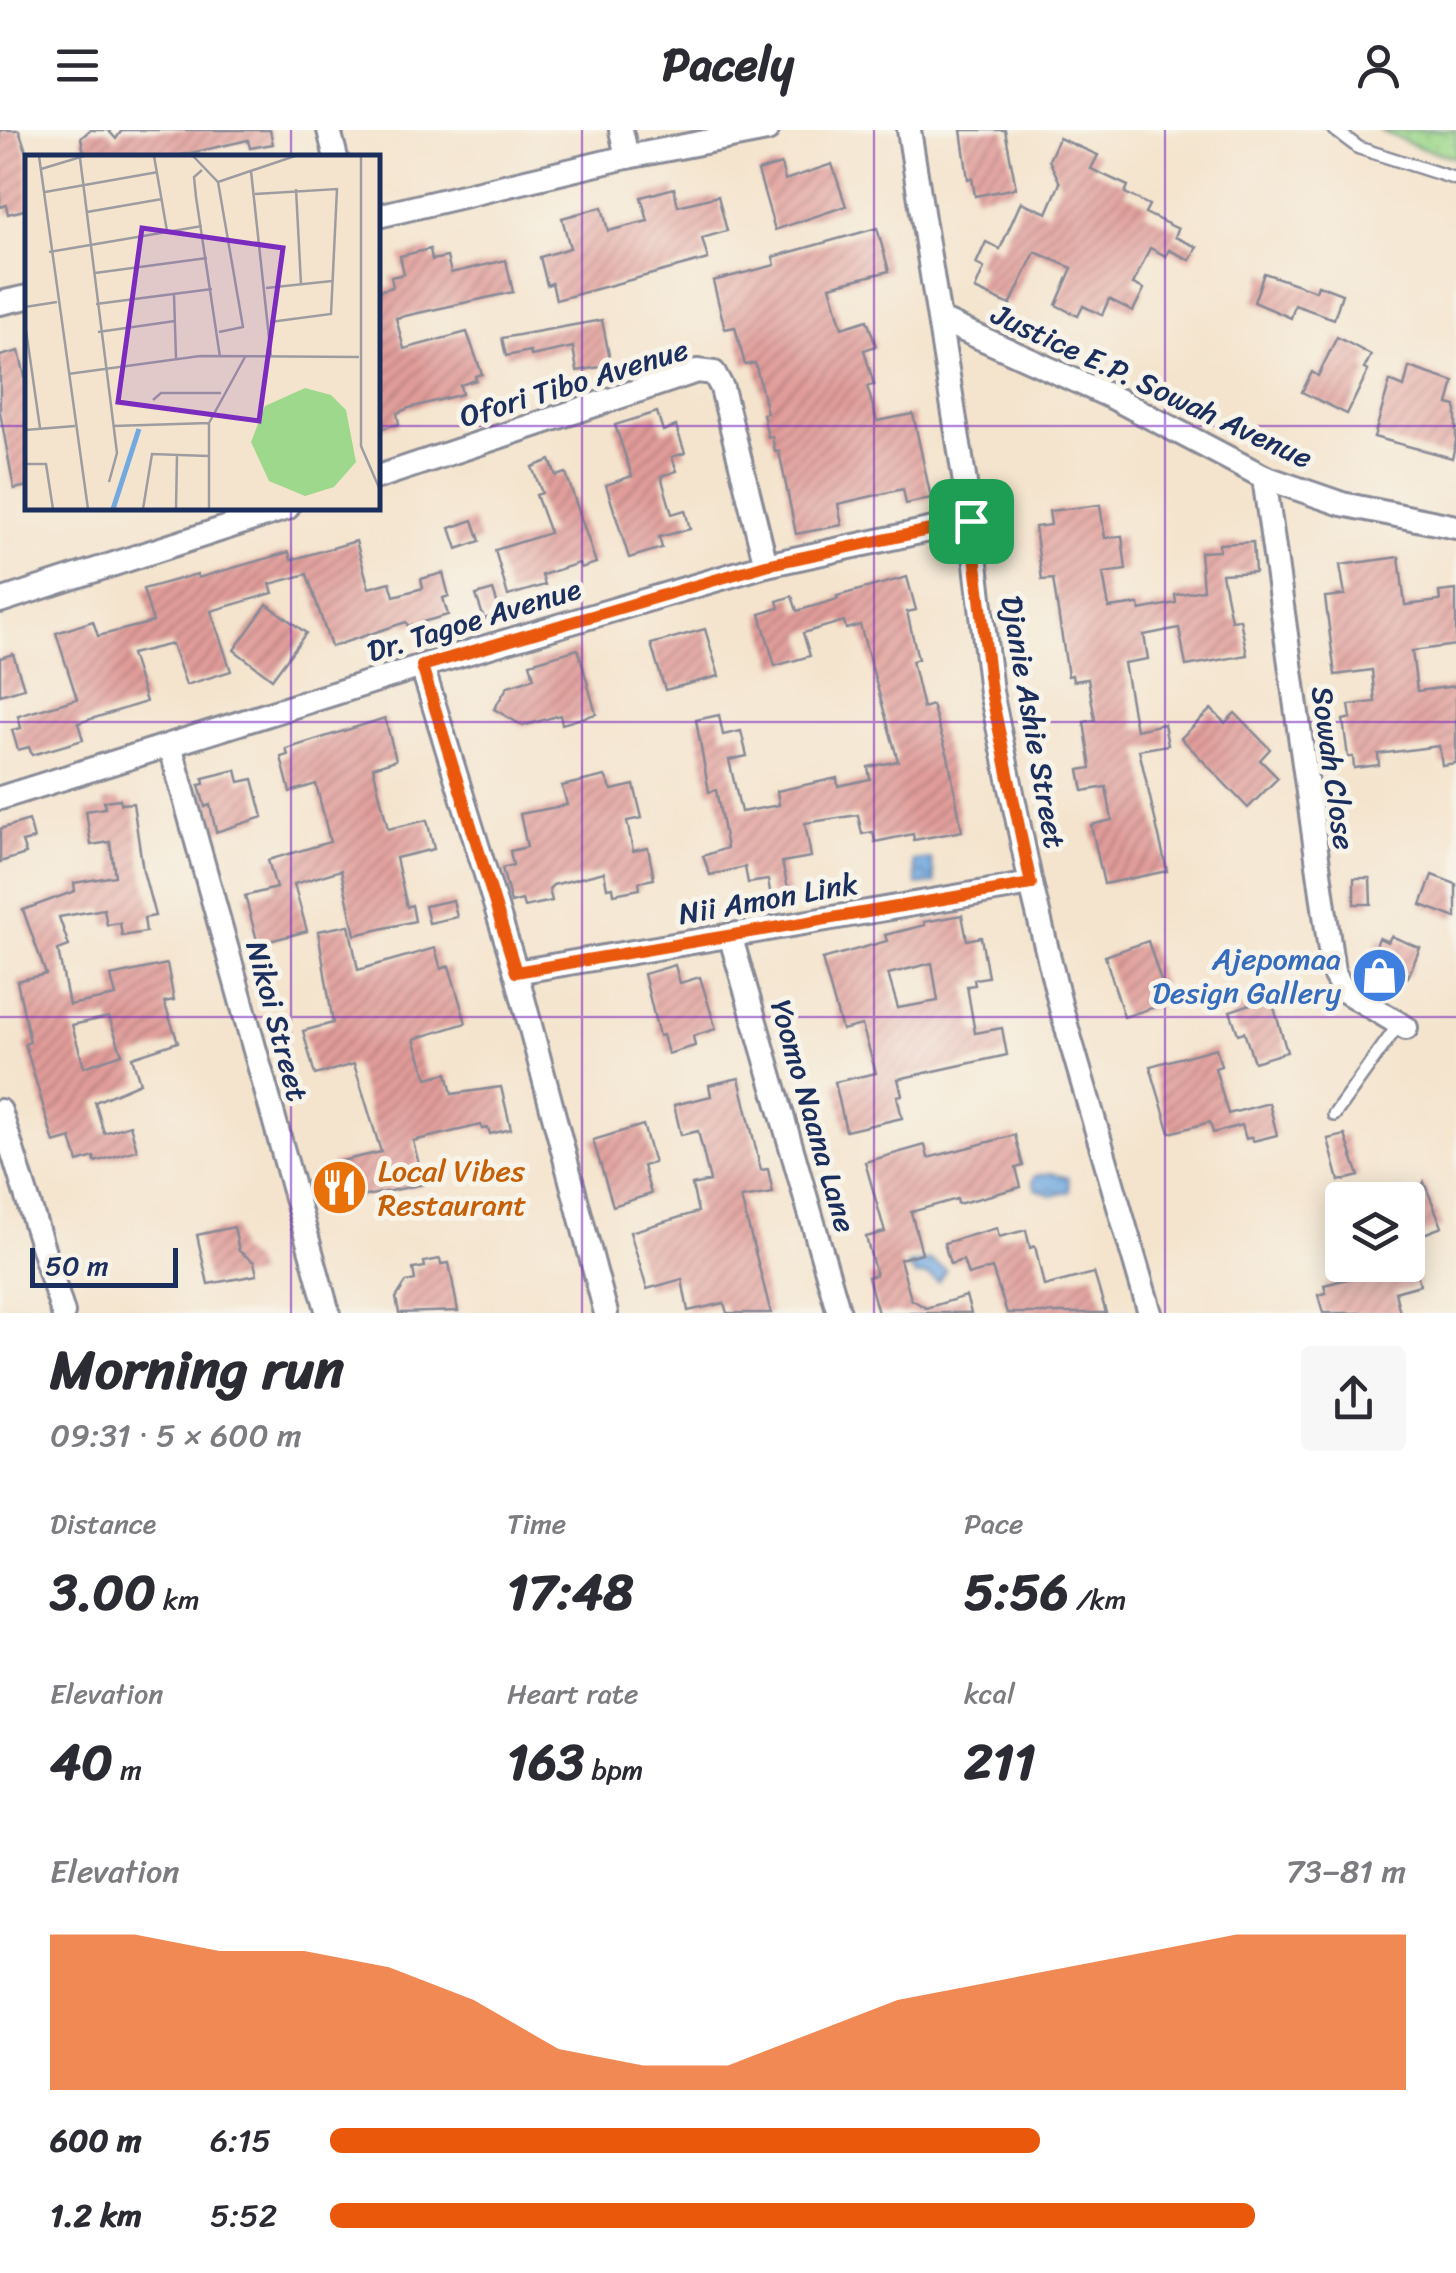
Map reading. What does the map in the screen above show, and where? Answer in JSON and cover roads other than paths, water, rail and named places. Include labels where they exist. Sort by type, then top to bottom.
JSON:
[{"type":"street","points":[[329,130],[335,155]]},
{"type":"street","points":[[621,130],[627,157]]},
{"type":"street","points":[[380,216],[627,157],[766,130]]},
{"type":"street","name":"Djanie Ashie Street","points":[[909,130],[942,320],[991,692],[1031,884],[1071,1044],[1150,1313]]},
{"type":"street","points":[[0,304],[25,298]]},
{"type":"street","name":"Justice E.P. Sowah Avenue","points":[[942,320],[1114,398],[1264,478],[1342,504],[1456,527]]},
{"type":"street","name":"Ofori Tibo Avenue","points":[[380,477],[697,372],[714,373],[722,388],[766,565]]},
{"type":"street","name":"Sowah Close","points":[[1264,478],[1333,972],[1344,990],[1403,1026]]},
{"type":"street","points":[[0,600],[281,510]]},
{"type":"street","name":"Dr. Tagoe Avenue","points":[[0,798],[422,666],[766,565],[971,521]]},
{"type":"street","points":[[422,666],[516,972],[606,1313]]},
{"type":"street","name":"Nikoi Street","points":[[170,744],[328,1313]]},
{"type":"street","name":"Nii Amon Link","points":[[516,972],[1031,884]]},
{"type":"street","name":"Yoomo Naana Lane","points":[[730,936],[839,1313]]},
{"type":"street","points":[[0,1110],[62,1313]]},
{"type":"lane","points":[[1335,130],[1358,148],[1456,179]]},
{"type":"lane","points":[[1334,1116],[1403,1026]]},
{"type":"water","points":[[931,859],[935,883],[917,885],[913,861]]},
{"type":"water","points":[[1051,1173],[1068,1178],[1070,1191],[1053,1196],[1036,1189],[1035,1176]]},
{"type":"water","points":[[930,1260],[946,1270],[938,1282],[927,1275],[915,1276],[909,1270],[908,1265]]},
{"type":"place","name":"Ajepomaa Design Gallery","points":[[1380,976]]},
{"type":"place","name":"Local Vibes Restaurant","points":[[339,1188]]}]
